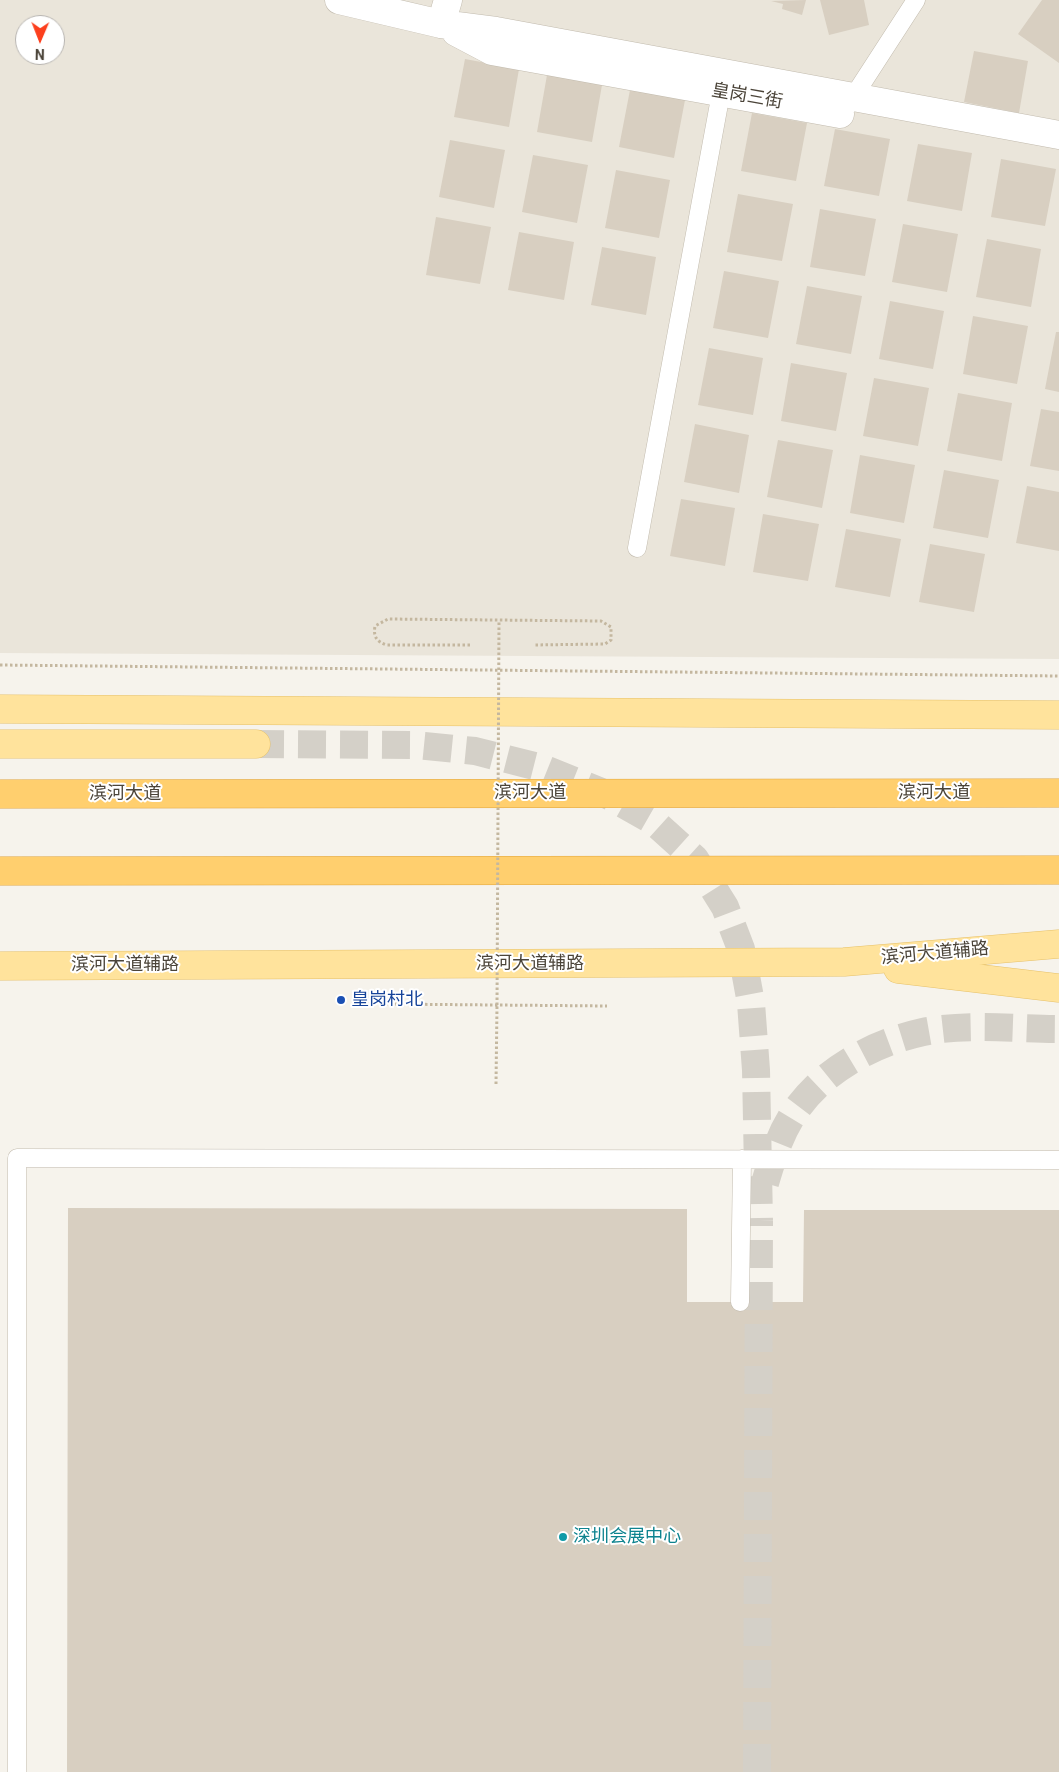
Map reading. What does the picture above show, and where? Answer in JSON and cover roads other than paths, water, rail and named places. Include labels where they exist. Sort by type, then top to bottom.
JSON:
[{"type":"highway","name":"滨河大道","points":[[0,794],[1059,793]]},
{"type":"highway","points":[[0,871],[1059,870]]},
{"type":"main road","points":[[0,709],[1059,715]]},
{"type":"main road","points":[[0,744],[256,744]]},
{"type":"main road","name":"滨河大道辅路","points":[[1,966],[844,962],[1059,944]]},
{"type":"main road","points":[[844,962],[1059,988]]},
{"type":"street","name":"皇岗三街","points":[[339,0],[445,12],[496,31],[847,106],[1059,154]]},
{"type":"street","name":"皇岗三街","points":[[445,12],[492,51],[721,93],[847,106],[1059,135]]},
{"type":"lane","points":[[847,106],[916,0]]},
{"type":"lane","points":[[636,548],[721,93]]},
{"type":"lane","points":[[17,1772],[17,1158],[1059,1160]]},
{"type":"lane","points":[[740,1302],[742,1159]]},
{"type":"tunnel","points":[[256,744],[415,745],[475,751],[542,768],[604,793],[653,821],[695,859],[725,907],[741,949],[751,1003],[756,1070],[759,1221]]},
{"type":"tunnel","points":[[765,1183],[781,1138],[794,1113],[819,1084],[834,1071],[868,1051],[904,1037],[939,1029],[973,1027],[1059,1029]]},
{"type":"tunnel","points":[[757,1772],[759,1221]]},
{"type":"place","name":"皇岗村北","points":[[341,1000]]},
{"type":"place","name":"深圳会展中心","points":[[563,1537]]}]
